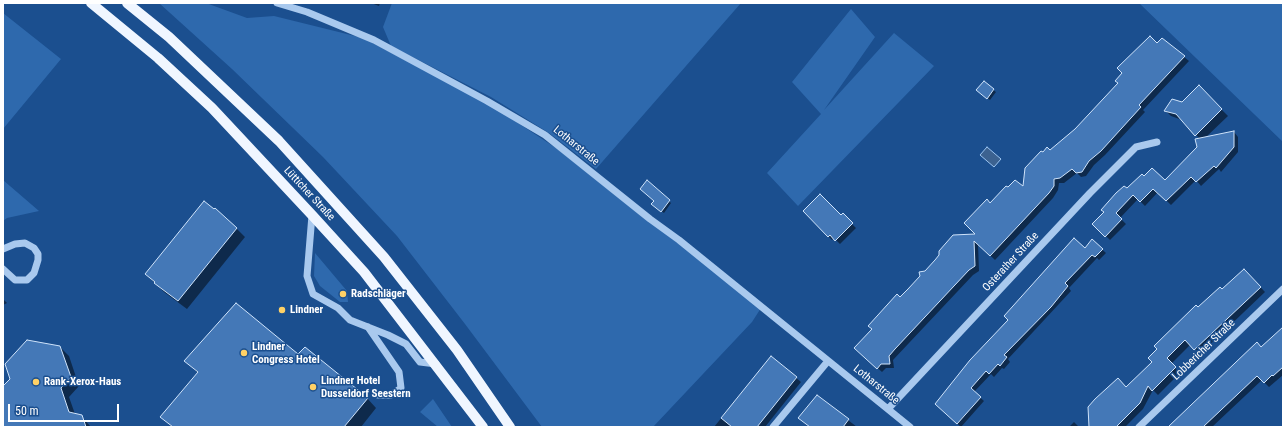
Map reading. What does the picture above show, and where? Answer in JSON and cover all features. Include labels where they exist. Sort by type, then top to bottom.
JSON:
[{"type":"main road","name":"Lütticher Straße","points":[[91,3],[158,58],[212,108],[312,215],[364,272],[483,427]]},
{"type":"main road","name":"Lütticher Straße","points":[[127,3],[169,37],[279,141],[384,257],[457,350],[510,427]]},
{"type":"main road","points":[[468,407],[473,427]]},
{"type":"street","name":"Lotharstraße","points":[[277,3],[307,12],[374,40],[487,100],[545,135],[650,219],[679,240],[910,427]]},
{"type":"street","name":"Osterather Straße","points":[[888,409],[1090,193],[1136,147],[1157,142]]},
{"type":"street","points":[[312,215],[307,276],[313,294],[338,308],[350,320],[406,344],[420,362],[436,364]]},
{"type":"street","points":[[3,249],[15,244],[25,243],[34,248],[38,254],[38,260],[34,273],[27,280],[15,280],[3,269]]},
{"type":"street","name":"Lobbericher Straße","points":[[1139,427],[1283,289]]},
{"type":"street","points":[[368,327],[399,372],[400,377],[401,388],[391,395],[378,395]]},
{"type":"street","points":[[773,427],[828,361]]},
{"type":"shaded area","points":[[159,3],[206,3],[247,18],[274,16],[363,38],[486,102],[556,148],[761,308],[752,322],[653,427],[542,427],[397,236],[323,157],[232,69]]},
{"type":"shaded area","points":[[392,3],[741,3],[596,169],[549,133],[491,97],[391,46],[383,27]]},
{"type":"shaded area","points":[[1139,3],[1283,3],[1283,142]]},
{"type":"shaded area","points":[[851,9],[875,37],[824,110],[894,33],[934,66],[798,206],[767,173],[821,114],[792,82]]},
{"type":"shaded area","points":[[3,13],[61,59],[3,129]]},
{"type":"shaded area","points":[[987,147],[1001,159],[994,167],[980,155]]},
{"type":"shaded area","points":[[3,180],[39,211],[7,218],[3,221]]},
{"type":"shaded area","points":[[315,253],[347,291],[348,302],[340,302],[320,286],[314,276]]},
{"type":"shaded area","points":[[433,399],[452,427],[438,427],[420,412]]},
{"type":"building","points":[[1150,36],[1157,43],[1162,38],[1185,56],[1139,105],[1141,107],[1101,151],[1089,161],[1082,172],[1076,173],[1072,169],[1060,178],[1054,179],[1054,186],[1049,193],[990,256],[974,241],[975,266],[969,270],[895,349],[889,356],[890,364],[881,364],[877,369],[854,348],[872,329],[868,326],[897,294],[900,297],[908,289],[920,276],[919,272],[925,271],[939,255],[939,251],[953,235],[975,234],[964,223],[987,199],[990,203],[1006,186],[1008,187],[1015,180],[1023,186],[1025,168],[1041,151],[1043,152],[1047,147],[1050,150],[1075,129],[1118,83],[1115,81],[1122,73],[1117,68]]},
{"type":"building","points":[[984,81],[994,89],[987,99],[976,90]]},
{"type":"building","points":[[1199,85],[1222,109],[1195,136],[1176,114],[1164,111],[1172,99],[1182,102]]},
{"type":"building","points":[[1234,131],[1234,147],[1216,168],[1214,166],[1196,182],[1191,177],[1166,201],[1153,189],[1140,202],[1133,195],[1116,213],[1122,219],[1105,237],[1092,224],[1104,212],[1101,210],[1116,193],[1124,186],[1127,188],[1142,174],[1144,176],[1152,168],[1165,180],[1197,147],[1195,139]]},
{"type":"building","points":[[647,180],[670,200],[661,212],[651,204],[654,201],[640,189]]},
{"type":"building","points":[[820,194],[841,215],[843,213],[853,223],[835,241],[830,235],[828,237],[803,211]]},
{"type":"building","points":[[204,201],[214,209],[215,208],[237,228],[178,301],[154,283],[155,282],[145,274]]},
{"type":"building","points":[[1074,238],[1085,248],[1092,239],[1103,249],[1095,257],[1092,255],[1065,283],[1068,286],[1051,307],[1004,355],[1007,357],[1000,366],[998,364],[989,374],[986,371],[971,388],[981,397],[957,424],[935,404],[970,360],[1008,320],[1004,316]]},
{"type":"building","points":[[1244,269],[1261,287],[1194,350],[1185,340],[1167,358],[1176,367],[1152,391],[1148,386],[1140,403],[1116,427],[1089,427],[1088,407],[1095,399],[1118,378],[1126,387],[1152,362],[1148,358],[1157,349],[1154,346],[1196,305],[1198,307],[1220,287],[1222,289]]},
{"type":"building","points":[[236,303],[298,354],[305,347],[368,398],[344,427],[173,427],[160,417],[198,372],[184,361]]},
{"type":"building","points":[[1283,327],[1283,367],[1273,376],[1272,375],[1264,383],[1257,376],[1203,427],[1168,427],[1257,342],[1261,347]]},
{"type":"building","name":"Rank-Xerox-Haus","points":[[27,340],[60,346],[71,377],[61,388],[69,412],[82,415],[86,427],[3,427],[3,386],[10,379],[5,364]]},
{"type":"building","points":[[771,356],[797,377],[757,427],[732,427],[721,418]]},
{"type":"building","points":[[817,395],[849,419],[843,427],[810,427],[798,418]]},
{"type":"place","name":"Radschläger","points":[[343,294]]},
{"type":"place","name":"Lindner","points":[[282,310]]},
{"type":"place","name":"Lindner Congress Hotel","points":[[244,353]]},
{"type":"place","name":"Rank-Xerox-Haus","points":[[36,382]]},
{"type":"place","name":"Lindner Hotel Dusseldorf Seestern","points":[[313,387]]}]
